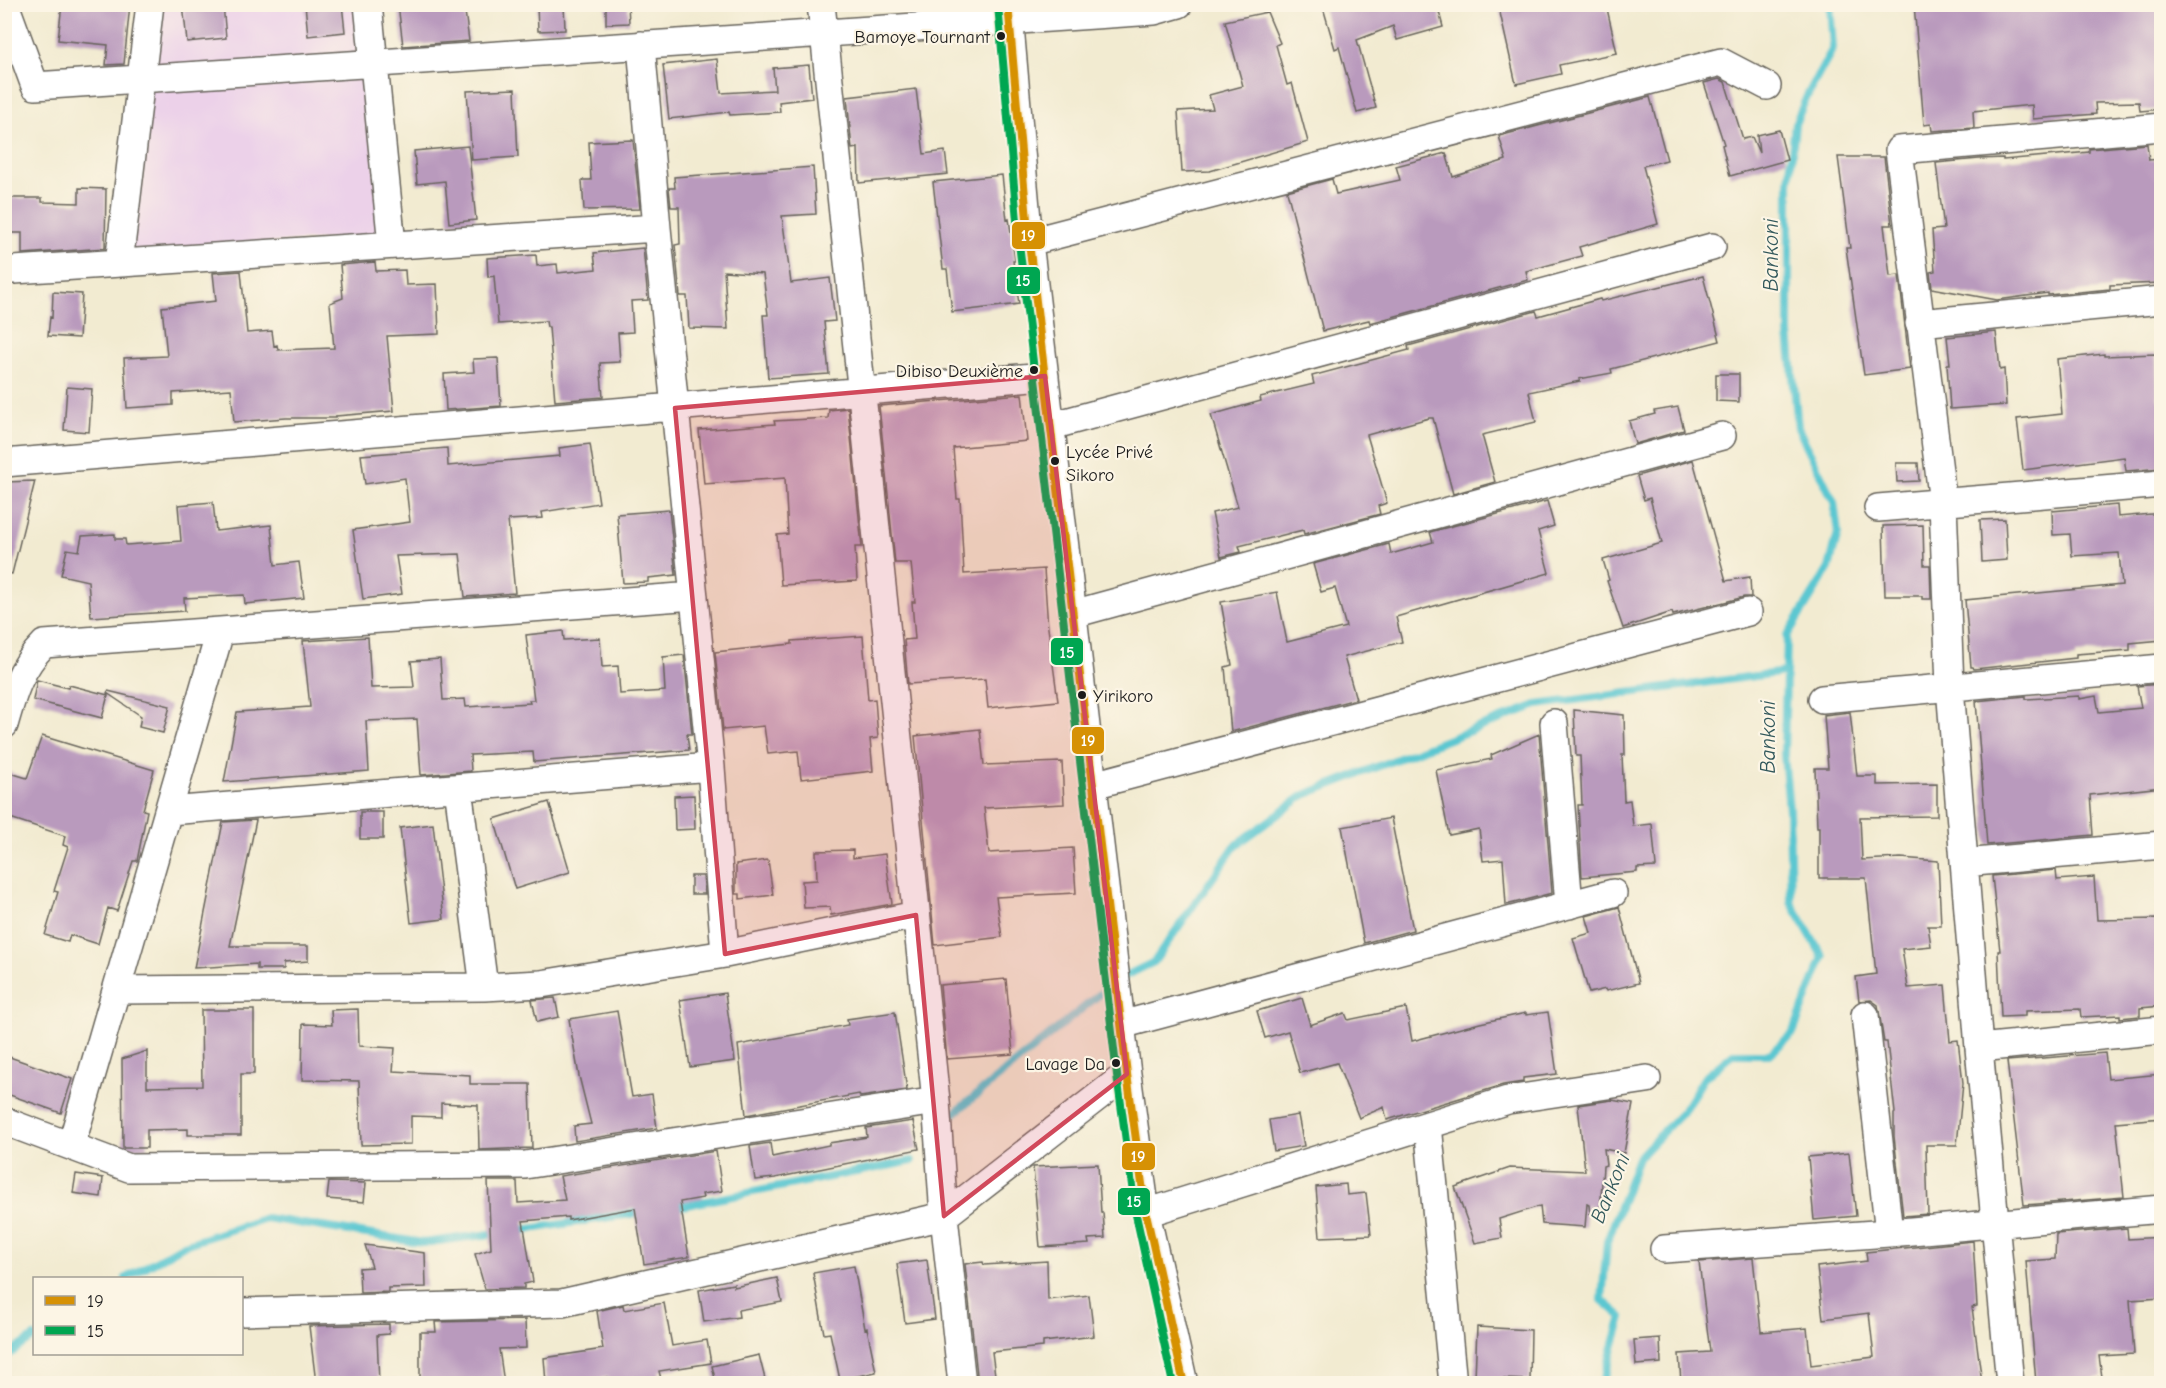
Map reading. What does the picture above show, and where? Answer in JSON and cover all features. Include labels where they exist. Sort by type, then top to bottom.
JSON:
[{"type":"street","points":[[5,4],[35,86],[824,33],[1008,13],[1154,11],[1179,4]]},
{"type":"street","points":[[119,263],[150,4]]},
{"type":"street","points":[[368,4],[392,245]]},
{"type":"street","points":[[820,4],[936,1101],[944,1216],[962,1383]]},
{"type":"street","points":[[1008,13],[1029,242],[1127,1074],[1146,1212],[1184,1383]]},
{"type":"street","points":[[641,45],[711,767],[725,954]]},
{"type":"street","points":[[1029,242],[1721,62],[1767,86]]},
{"type":"street","points":[[2010,1383],[1979,1048],[1950,687],[1943,503],[1899,150],[2162,127]]},
{"type":"street","points":[[14,270],[657,228]]},
{"type":"street","points":[[1051,426],[1712,247]]},
{"type":"street","points":[[1919,323],[2162,300]]},
{"type":"street","points":[[4,463],[1045,376]]},
{"type":"street","points":[[1073,614],[1722,436]]},
{"type":"street","points":[[1878,508],[2162,484]]},
{"type":"street","points":[[4,725],[14,688],[32,656],[44,644],[694,596]]},
{"type":"street","points":[[1093,785],[1748,612]]},
{"type":"street","points":[[71,1146],[220,632]]},
{"type":"street","points":[[1822,699],[2162,668]]},
{"type":"street","points":[[1554,723],[1569,905]]},
{"type":"street","points":[[169,811],[711,767]]},
{"type":"street","points":[[458,788],[484,987]]},
{"type":"street","points":[[1964,863],[2162,845]]},
{"type":"street","points":[[1121,1024],[1613,893]]},
{"type":"street","points":[[117,990],[484,987],[541,984],[725,954],[916,915]]},
{"type":"street","points":[[1865,1015],[1889,1233]]},
{"type":"street","points":[[1979,1048],[2162,1030]]},
{"type":"street","points":[[243,1312],[562,1303],[944,1216],[1127,1074]]},
{"type":"street","points":[[1146,1212],[1508,1100],[1647,1079]]},
{"type":"street","points":[[4,1121],[129,1168],[525,1165],[936,1101]]},
{"type":"street","points":[[1428,1125],[1453,1383]]},
{"type":"street","points":[[1664,1249],[1889,1233],[2162,1209]]},
{"type":"highlighted area","points":[[1045,376],[1127,1074],[944,1216],[916,915],[725,954],[675,408]]},
{"type":"shaded area","points":[[159,5],[359,5],[381,236],[127,252]]},
{"type":"building","points":[[62,4],[130,4],[124,64],[106,65],[108,45],[58,40]]},
{"type":"building","points":[[183,4],[223,4],[226,38],[187,42]]},
{"type":"building","points":[[305,4],[342,4],[345,32],[308,36]]},
{"type":"building","points":[[398,4],[464,4],[469,41],[403,46]]},
{"type":"building","points":[[537,4],[564,4],[565,30],[538,31]]},
{"type":"building","points":[[606,4],[628,4],[629,23],[606,24]]},
{"type":"building","points":[[1322,4],[1437,4],[1443,27],[1397,40],[1393,26],[1357,40],[1376,108],[1357,113],[1339,47],[1335,49]]},
{"type":"building","points":[[1498,4],[1606,4],[1617,53],[1559,65],[1561,74],[1516,84]]},
{"type":"building","points":[[1914,4],[2162,4],[2162,109],[2140,111],[2139,102],[2095,103],[2096,114],[2033,119],[2032,105],[1973,111],[1974,128],[1932,131],[1931,124],[1924,125]]},
{"type":"building","points":[[1267,12],[1280,43],[1276,45],[1287,85],[1292,83],[1308,142],[1210,171],[1182,172],[1178,111],[1213,109],[1209,95],[1243,86],[1225,21]]},
{"type":"building","points":[[717,59],[721,93],[775,90],[773,68],[809,65],[812,98],[779,102],[780,112],[730,115],[729,112],[669,119],[663,65]]},
{"type":"building","points":[[1719,79],[1725,82],[1743,139],[1752,137],[1759,153],[1757,135],[1779,130],[1787,160],[1730,176],[1722,145],[1724,144],[1704,83]]},
{"type":"building","points":[[515,89],[518,157],[472,160],[467,91]]},
{"type":"building","points":[[916,89],[924,154],[945,151],[948,174],[859,183],[858,148],[852,149],[847,97]]},
{"type":"building","points":[[1650,97],[1667,160],[1643,166],[1658,224],[1579,247],[1582,256],[1526,271],[1528,280],[1370,323],[1369,320],[1323,331],[1287,191],[1332,179],[1336,194],[1400,180],[1396,166],[1446,153],[1453,177],[1506,160],[1499,136]]},
{"type":"building","points":[[633,140],[640,209],[584,210],[582,180],[591,180],[589,142]]},
{"type":"building","points":[[2147,144],[2149,160],[2162,159],[2162,283],[2110,285],[2110,289],[2048,295],[2048,293],[1997,300],[1932,288],[1930,272],[1935,271],[1932,230],[1944,229],[1936,163],[1979,159],[2003,158],[2003,160]]},
{"type":"building","points":[[468,146],[476,220],[449,223],[445,181],[417,184],[414,151]]},
{"type":"building","points":[[1838,157],[1884,157],[1892,225],[1884,225],[1890,276],[1899,275],[1910,369],[1864,375],[1846,248],[1850,248]]},
{"type":"building","points":[[813,167],[816,214],[782,216],[791,283],[830,278],[835,321],[824,322],[829,374],[768,378],[763,315],[768,315],[763,274],[724,271],[728,329],[689,328],[687,296],[680,296],[675,245],[680,244],[679,207],[671,207],[669,188],[675,188],[674,177]]},
{"type":"building","points":[[1002,175],[1019,304],[952,312],[947,269],[943,269],[933,182]]},
{"type":"building","points":[[79,188],[106,189],[105,248],[22,254],[22,233],[4,233],[4,198],[42,198],[42,202],[79,203]]},
{"type":"building","points":[[643,248],[648,300],[631,301],[633,332],[618,333],[620,362],[600,363],[603,397],[555,401],[549,327],[546,321],[498,324],[494,276],[488,277],[487,258],[536,255],[537,266],[557,264],[558,273],[596,269],[594,253]]},
{"type":"building","points":[[375,262],[376,271],[405,270],[406,285],[437,284],[439,334],[387,336],[394,411],[336,416],[336,418],[286,418],[234,422],[231,389],[173,393],[173,405],[127,408],[124,358],[167,356],[162,307],[216,301],[213,273],[241,271],[247,333],[272,331],[274,346],[277,345],[278,350],[334,348],[330,303],[343,298],[340,265]]},
{"type":"building","points":[[1703,276],[1720,341],[1611,369],[1612,373],[1529,392],[1536,422],[1482,435],[1495,482],[1453,494],[1433,418],[1429,418],[1367,435],[1387,503],[1378,506],[1380,514],[1304,534],[1303,530],[1239,546],[1241,552],[1221,557],[1212,513],[1238,507],[1211,415],[1261,401],[1260,397],[1314,384],[1312,376],[1409,350],[1408,346],[1536,311],[1538,316],[1600,299],[1601,301]]},
{"type":"building","points":[[53,292],[82,294],[79,338],[48,336],[50,317],[52,318]]},
{"type":"building","points":[[1996,332],[2000,370],[2004,369],[2006,405],[1950,409],[1947,364],[1950,364],[1947,337]]},
{"type":"building","points":[[2104,354],[2104,356],[2156,354],[2158,400],[2162,399],[2162,468],[2126,471],[2124,457],[2023,470],[2017,419],[2062,414],[2057,359]]},
{"type":"building","points":[[498,358],[501,406],[446,410],[444,374],[474,372],[473,359]]},
{"type":"building","points":[[1716,374],[1739,374],[1739,402],[1716,401]]},
{"type":"building","points":[[67,387],[92,389],[89,432],[64,430]]},
{"type":"building","points":[[1022,394],[1027,441],[953,448],[957,499],[960,499],[964,574],[1044,569],[1048,628],[1058,701],[988,708],[985,679],[908,684],[904,640],[915,639],[912,602],[915,602],[911,563],[895,563],[879,406]]},
{"type":"building","points":[[1678,407],[1684,430],[1635,444],[1629,421],[1655,414],[1654,411]]},
{"type":"building","points":[[848,408],[862,547],[855,547],[857,581],[781,585],[777,535],[788,534],[785,478],[704,484],[699,430],[775,424],[774,421],[828,418],[829,410]]},
{"type":"building","points":[[590,444],[599,503],[542,512],[543,518],[508,520],[515,593],[465,597],[460,554],[396,556],[402,594],[363,599],[353,530],[410,522],[405,478],[365,484],[361,455],[447,448],[448,466],[560,456],[559,448]]},
{"type":"building","points":[[1693,460],[1726,581],[1750,577],[1751,597],[1673,615],[1672,612],[1623,628],[1607,581],[1609,580],[1603,560],[1662,543],[1650,498],[1644,500],[1637,476]]},
{"type":"building","points":[[1896,463],[1918,463],[1919,481],[1897,482]]},
{"type":"building","points":[[35,481],[12,574],[4,573],[4,482]]},
{"type":"building","points":[[1547,501],[1554,526],[1538,531],[1549,573],[1396,617],[1402,642],[1344,657],[1356,699],[1231,732],[1225,667],[1232,665],[1221,602],[1277,592],[1287,642],[1346,627],[1335,588],[1321,592],[1313,564],[1389,544],[1391,554],[1433,542],[1430,532]]},
{"type":"building","points":[[213,502],[216,531],[271,525],[275,565],[299,562],[304,598],[245,604],[244,595],[184,598],[185,611],[91,617],[88,581],[61,575],[67,549],[79,551],[82,536],[115,534],[115,539],[125,539],[126,545],[181,541],[178,505]]},
{"type":"building","points":[[2117,505],[2118,517],[2162,513],[2162,640],[2130,643],[2130,650],[2076,654],[2076,658],[1974,669],[1971,667],[1965,600],[2122,585],[2119,553],[2072,556],[2070,534],[2053,535],[2052,511]]},
{"type":"building","points":[[669,510],[676,575],[648,578],[648,582],[623,583],[617,514]]},
{"type":"building","points":[[2005,519],[2007,560],[1982,562],[1980,520]]},
{"type":"building","points":[[1923,525],[1924,565],[1930,565],[1931,599],[1922,599],[1922,596],[1885,596],[1883,526]]},
{"type":"building","points":[[563,631],[564,640],[600,638],[602,667],[618,666],[620,694],[665,691],[663,657],[684,655],[692,734],[687,734],[689,750],[534,762],[533,752],[470,755],[471,771],[421,775],[417,719],[366,721],[369,771],[224,782],[237,712],[310,707],[303,641],[368,637],[371,688],[414,687],[411,661],[440,659],[443,700],[465,699],[466,707],[530,703],[529,700],[534,700],[526,635]]},
{"type":"building","points":[[863,636],[868,700],[875,699],[878,738],[870,739],[873,771],[801,779],[798,751],[768,754],[764,726],[723,730],[715,652],[792,644],[792,641]]},
{"type":"building","points":[[37,680],[108,695],[102,718],[33,700]]},
{"type":"building","points":[[2162,684],[2162,787],[2090,795],[2093,835],[1987,845],[1976,701],[2026,696],[2026,699],[2079,696],[2079,699],[2096,696],[2099,712],[2141,708],[2137,686]]},
{"type":"building","points":[[108,691],[170,706],[163,733],[139,727],[141,716],[107,693]]},
{"type":"building","points":[[1574,710],[1624,715],[1625,755],[1622,755],[1624,801],[1630,800],[1633,826],[1652,824],[1656,867],[1637,868],[1637,872],[1582,877],[1578,805],[1582,805],[1580,756],[1576,756]]},
{"type":"building","points":[[1850,712],[1857,776],[1877,776],[1877,785],[1937,784],[1937,816],[1860,817],[1862,860],[1901,858],[1938,861],[1941,926],[1928,926],[1931,946],[1902,949],[1908,988],[1945,985],[1950,1041],[1958,1040],[1963,1083],[1957,1145],[1926,1145],[1928,1214],[1903,1216],[1887,1042],[1884,1042],[1878,1005],[1871,1000],[1859,1001],[1856,977],[1876,974],[1866,878],[1819,878],[1819,827],[1817,827],[1815,768],[1828,768],[1824,715]]},
{"type":"building","points":[[980,729],[984,765],[1062,762],[1064,804],[984,808],[989,853],[1073,848],[1076,893],[996,897],[1002,937],[935,945],[915,736]]},
{"type":"building","points":[[1539,734],[1552,893],[1506,905],[1503,859],[1483,861],[1479,829],[1449,835],[1436,770],[1492,759],[1491,755]]},
{"type":"building","points":[[42,736],[154,770],[143,810],[147,811],[137,861],[133,861],[117,911],[108,908],[98,944],[70,935],[68,942],[45,935],[58,892],[54,891],[68,847],[63,845],[65,836],[4,816],[4,771],[27,778]]},
{"type":"building","points":[[694,795],[695,829],[675,830],[674,796]]},
{"type":"building","points":[[549,802],[570,872],[515,889],[494,819]]},
{"type":"building","points":[[360,812],[383,812],[383,839],[360,839]]},
{"type":"building","points":[[1391,818],[1413,930],[1364,943],[1342,827]]},
{"type":"building","points":[[256,820],[230,946],[308,946],[308,961],[284,963],[284,969],[257,969],[257,964],[194,968],[223,822]]},
{"type":"building","points":[[433,824],[444,919],[411,923],[400,828]]},
{"type":"building","points":[[853,850],[853,858],[885,854],[892,904],[831,915],[830,907],[804,908],[802,881],[817,880],[816,851]]},
{"type":"building","points":[[768,860],[773,895],[740,899],[740,894],[736,894],[736,864]]},
{"type":"building","points":[[2056,870],[2057,880],[2094,877],[2097,920],[2162,919],[2162,1006],[2140,1008],[2140,1016],[2120,1018],[2120,1015],[2081,1017],[2080,1009],[2025,1011],[2025,1016],[2001,1017],[1998,951],[2000,951],[1992,876]]},
{"type":"building","points":[[691,876],[703,876],[705,894],[691,894]]},
{"type":"building","points":[[1619,907],[1639,983],[1589,993],[1573,938],[1591,933],[1586,916]]},
{"type":"building","points":[[1006,979],[1013,1054],[947,1059],[940,985]]},
{"type":"building","points":[[725,993],[735,1061],[690,1067],[680,1000]]},
{"type":"building","points":[[555,998],[559,1017],[537,1022],[532,1000]]},
{"type":"building","points":[[1302,998],[1310,1025],[1345,1013],[1348,1020],[1406,1008],[1412,1041],[1526,1013],[1526,1015],[1548,1012],[1557,1074],[1523,1078],[1523,1082],[1503,1085],[1387,1120],[1384,1107],[1359,1118],[1337,1063],[1300,1073],[1288,1031],[1265,1038],[1257,1011]]},
{"type":"building","points":[[358,1009],[359,1046],[395,1048],[393,1071],[470,1075],[470,1084],[530,1084],[532,1148],[479,1150],[478,1105],[441,1103],[441,1117],[411,1116],[411,1144],[361,1145],[359,1081],[302,1080],[303,1024],[332,1025],[331,1010]]},
{"type":"building","points":[[201,1010],[254,1010],[254,1074],[241,1074],[241,1135],[188,1135],[188,1129],[147,1130],[147,1148],[123,1148],[122,1059],[147,1051],[147,1087],[202,1086]]},
{"type":"building","points":[[617,1011],[632,1097],[652,1094],[657,1128],[575,1141],[574,1126],[591,1124],[579,1076],[569,1019]]},
{"type":"building","points":[[895,1012],[907,1090],[860,1097],[859,1094],[746,1115],[738,1045],[848,1025],[847,1019]]},
{"type":"building","points":[[2105,1053],[2108,1079],[2162,1074],[2162,1118],[2116,1122],[2124,1197],[2024,1205],[2007,1061]]},
{"type":"building","points":[[4,1055],[72,1079],[61,1113],[4,1093]]},
{"type":"building","points":[[1612,1100],[1633,1104],[1624,1153],[1604,1149],[1606,1165],[1603,1166],[1600,1214],[1590,1214],[1587,1204],[1585,1227],[1542,1224],[1540,1206],[1499,1219],[1502,1238],[1475,1243],[1455,1187],[1510,1168],[1585,1171],[1578,1105]]},
{"type":"building","points":[[1298,1115],[1304,1146],[1274,1151],[1269,1120]]},
{"type":"building","points":[[913,1121],[919,1149],[755,1180],[750,1146],[770,1143],[772,1157],[829,1145],[829,1143],[867,1137],[866,1128]]},
{"type":"building","points":[[716,1151],[722,1191],[702,1194],[703,1198],[680,1202],[689,1257],[644,1264],[635,1208],[568,1220],[568,1217],[523,1221],[533,1282],[524,1284],[524,1288],[485,1289],[475,1254],[491,1249],[488,1181],[517,1181],[518,1203],[565,1200],[560,1176]]},
{"type":"building","points":[[1849,1153],[1856,1216],[1814,1220],[1808,1157]]},
{"type":"building","points":[[1098,1164],[1105,1238],[1088,1239],[1089,1244],[1040,1247],[1033,1167]]},
{"type":"building","points":[[76,1174],[103,1178],[101,1197],[73,1193]]},
{"type":"building","points":[[329,1182],[366,1183],[364,1202],[327,1199]]},
{"type":"building","points":[[1346,1184],[1347,1195],[1366,1193],[1371,1235],[1320,1237],[1316,1187]]},
{"type":"building","points":[[2127,1228],[2128,1239],[2162,1237],[2162,1298],[2130,1300],[2134,1354],[2099,1356],[2102,1377],[2089,1379],[2089,1383],[2036,1383],[2026,1261],[2055,1259],[2056,1234]]},
{"type":"building","points":[[1973,1241],[1977,1306],[1972,1307],[1982,1383],[1681,1383],[1679,1354],[1710,1352],[1699,1262],[1753,1258],[1761,1332],[1807,1328],[1811,1365],[1874,1357],[1869,1313],[1823,1319],[1817,1267],[1867,1261],[1866,1252]]},
{"type":"building","points":[[365,1245],[425,1253],[426,1287],[388,1288],[388,1292],[360,1293],[359,1268],[372,1267]]},
{"type":"building","points":[[927,1260],[935,1319],[905,1323],[897,1264]]},
{"type":"building","points":[[1047,1261],[1048,1300],[1089,1295],[1094,1336],[1043,1342],[1043,1347],[992,1352],[996,1383],[978,1383],[965,1264]]},
{"type":"building","points":[[854,1266],[865,1329],[867,1328],[876,1372],[840,1380],[830,1333],[824,1334],[813,1273]]},
{"type":"building","points":[[777,1278],[782,1302],[738,1310],[739,1317],[704,1322],[699,1290],[734,1284],[734,1287]]},
{"type":"building","points":[[664,1303],[672,1346],[707,1340],[711,1363],[659,1371],[662,1383],[609,1383],[608,1377],[574,1383],[546,1383],[544,1358],[603,1349],[597,1311],[623,1305],[624,1310]]},
{"type":"building","points":[[525,1320],[526,1348],[499,1349],[504,1383],[420,1383],[420,1332],[436,1332],[435,1322]]},
{"type":"building","points":[[389,1324],[389,1334],[377,1335],[379,1383],[316,1383],[309,1326]]},
{"type":"building","points":[[1477,1327],[1531,1330],[1530,1380],[1475,1378]]},
{"type":"building","points":[[1660,1338],[1661,1363],[1636,1365],[1634,1340]]},
{"type":"building","points":[[759,1355],[766,1383],[716,1383],[712,1366]]},
{"type":"waterway","name":"Bankoni","points":[[1602,1384],[1622,1317],[1602,1300],[1607,1242],[1638,1158],[1684,1110],[1704,1078],[1733,1054],[1770,1054],[1793,1033],[1823,957],[1791,902],[1789,810],[1784,754],[1787,636],[1829,568],[1838,533],[1834,502],[1798,428],[1789,334],[1789,183],[1795,124],[1833,48],[1830,4]]},
{"type":"waterway","points":[[1121,978],[1154,962],[1235,846],[1304,795],[1537,705],[1786,672]]},
{"type":"waterway","points":[[952,1115],[1111,985]]},
{"type":"waterway","points":[[671,1208],[912,1161]]},
{"type":"waterway","points":[[516,1231],[644,1212]]},
{"type":"waterway","points":[[128,1277],[184,1245],[266,1218],[423,1243],[498,1233]]},
{"type":"waterway","points":[[4,1358],[33,1338]]},
{"type":"transit line","name":"19","points":[[1008,4],[1029,242],[1127,1074],[1146,1213],[1184,1384]]},
{"type":"transit line","name":"15","points":[[998,5],[1019,243],[1117,1075],[1136,1215],[1173,1384]]},
{"type":"place","name":"Bamoye Tournant","points":[[1001,36]]},
{"type":"place","name":"Dibiso Deuxième","points":[[1034,370]]},
{"type":"place","name":"Lycée Privé Sikoro","points":[[1055,461]]},
{"type":"place","name":"Yirikoro","points":[[1082,695]]},
{"type":"place","name":"Lavage Da","points":[[1116,1063]]}]
